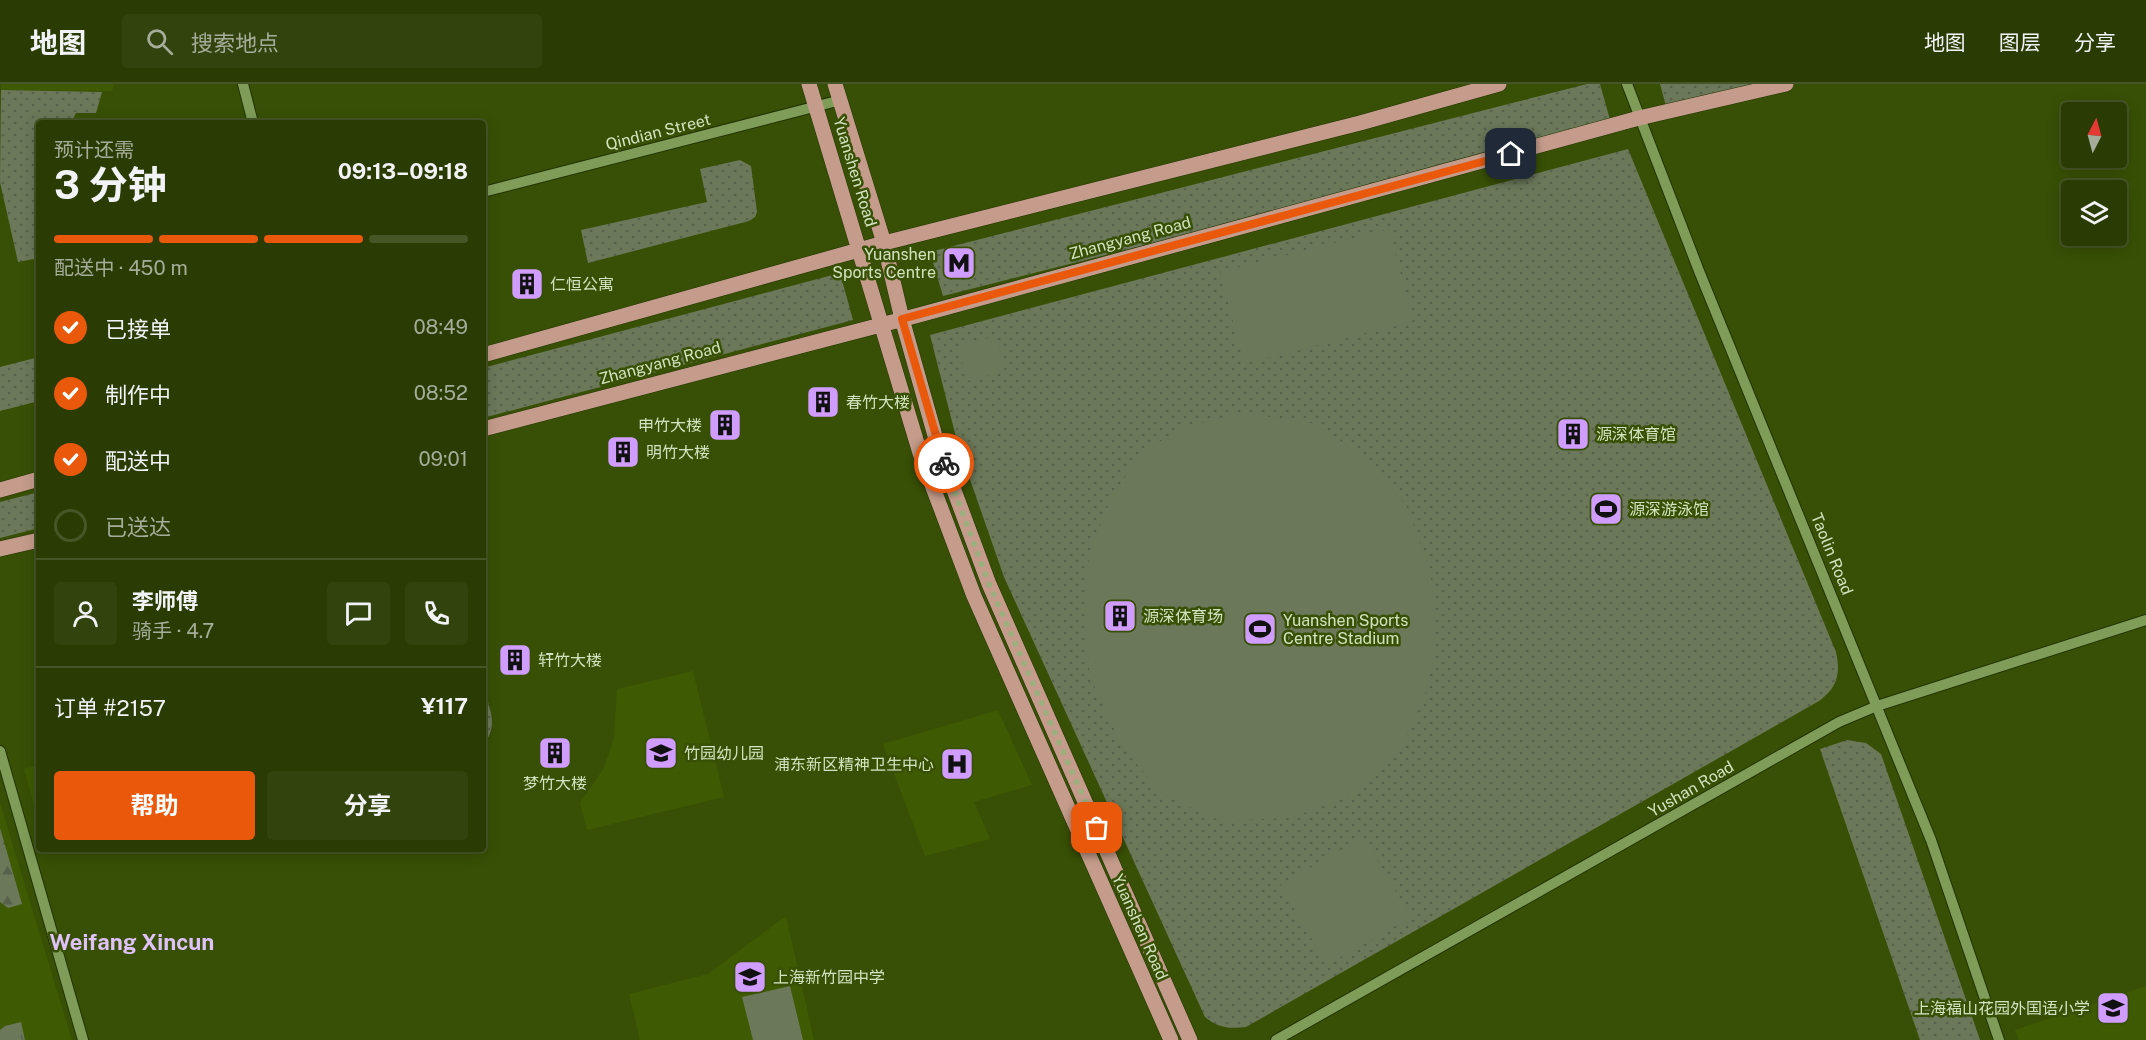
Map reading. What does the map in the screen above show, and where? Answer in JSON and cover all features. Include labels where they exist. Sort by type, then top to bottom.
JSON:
[{"type":"main road","name":"Yuanshen Road","points":[[809,84],[920,453],[985,625],[1171,1040]]},
{"type":"main road","name":"Yuanshen Road","points":[[836,84],[884,243],[902,319],[939,450],[989,584],[1191,1040]]},
{"type":"main road","points":[[486,355],[860,249],[1360,123],[1499,84]]},
{"type":"main road","name":"Zhangyang Road","points":[[486,428],[902,319],[1639,118],[1786,84]]},
{"type":"main road","points":[[0,490],[36,480]]},
{"type":"main road","points":[[0,549],[36,541]]},
{"type":"street","points":[[243,84],[252,120]]},
{"type":"street","name":"Taolin Road","points":[[1627,84],[1930,840],[1999,1040]]},
{"type":"street","name":"Qindian Street","points":[[486,191],[841,100]]},
{"type":"street","name":"Yushan Road","points":[[1276,1040],[1839,722],[1877,706],[2146,620]]},
{"type":"street","points":[[0,751],[83,1040]]},
{"type":"shaded area","points":[[1,84],[114,84],[112,91],[1,90]]},
{"type":"shaded area","name":"竹园幼儿园","points":[[693,671],[724,797],[587,830],[580,803],[604,768],[614,737],[617,689]]},
{"type":"shaded area","name":"浦东新区精神卫生中心","points":[[998,710],[1032,785],[974,802],[990,839],[925,856],[883,744]]},
{"type":"shaded area","points":[[36,766],[36,813],[24,769]]},
{"type":"shaded area","points":[[0,803],[72,1040],[0,1040]]},
{"type":"shaded area","name":"上海新竹园中学","points":[[786,916],[814,1040],[640,1040],[629,994],[708,974]]},
{"type":"shaded area","name":"上海福山花园外国语小学","points":[[2146,986],[2146,1040],[2019,1040],[2015,1030]]},
{"type":"green space","points":[[1587,84],[1600,84],[1612,127],[943,296],[930,252]]},
{"type":"green space","points":[[1660,84],[1755,84],[1666,106]]},
{"type":"green space","points":[[1,90],[102,92],[96,113],[76,113],[72,120],[36,120],[36,259],[18,262],[0,182]]},
{"type":"green space","name":"Yuanshen Sports Centre","points":[[1628,149],[1836,652],[1838,674],[1834,686],[1819,701],[1246,1027],[1219,1026],[1205,1017],[1004,577],[958,445],[930,335]]},
{"type":"green space","points":[[740,160],[751,166],[757,212],[755,217],[749,221],[588,263],[581,230],[707,202],[700,169]]},
{"type":"green space","points":[[1389,229],[1413,321],[1244,364],[1220,272]]},
{"type":"green space","points":[[840,273],[853,320],[486,417],[486,367]]},
{"type":"green space","points":[[996,336],[1005,371],[967,381],[958,346]]},
{"type":"green space","points":[[36,358],[36,402],[0,411],[0,367]]},
{"type":"green space","name":"Yuanshen Sports Centre Stadium","points":[[1244,413],[1311,423],[1371,460],[1408,509],[1431,575],[1436,646],[1426,692],[1407,737],[1360,791],[1291,818],[1221,821],[1162,795],[1122,746],[1090,677],[1084,612],[1089,554],[1111,498],[1139,455],[1183,427]]},
{"type":"green space","points":[[36,493],[36,529],[0,538],[0,502]]},
{"type":"green space","points":[[486,698],[492,717],[486,740]]},
{"type":"green space","points":[[1847,740],[1866,743],[1881,754],[1980,1040],[1920,1040],[1820,749]]},
{"type":"green space","points":[[0,828],[22,904],[8,908],[0,902]]},
{"type":"green space","points":[[1364,837],[1411,917],[1327,965],[1280,885]]},
{"type":"green space","points":[[790,986],[803,1040],[753,1040],[742,997]]},
{"type":"green space","points":[[21,1022],[25,1040],[0,1040],[0,1030],[5,1026]]},
{"type":"way so far","points":[[944,463],[989,584],[1097,828]]},
{"type":"place","name":"Yuanshen Sports Centre","points":[[959,263]]},
{"type":"place","name":"仁恒公寓","points":[[527,284]]},
{"type":"place","name":"春竹大楼","points":[[823,402]]},
{"type":"place","name":"申竹大楼","points":[[725,425]]},
{"type":"place","name":"源深体育馆","points":[[1573,434]]},
{"type":"place","name":"明竹大楼","points":[[623,452]]},
{"type":"place","name":"源深游泳馆","points":[[1606,509]]},
{"type":"place","name":"源深体育场","points":[[1120,616]]},
{"type":"place","name":"Yuanshen Sports Centre Stadium","points":[[1260,629]]},
{"type":"place","name":"轩竹大楼","points":[[515,660]]},
{"type":"place","name":"梦竹大楼","points":[[555,753]]},
{"type":"place","name":"竹园幼儿园","points":[[661,753]]},
{"type":"place","name":"浦东新区精神卫生中心","points":[[957,764]]},
{"type":"place","name":"上海新竹园中学","points":[[750,977]]},
{"type":"place","name":"上海福山花园外国语小学","points":[[2113,1008]]},
{"type":"district","name":"Weifang Xincun","points":[[132,942]]},
{"type":"route","points":[[944,463],[902,319],[1511,154]]}]
